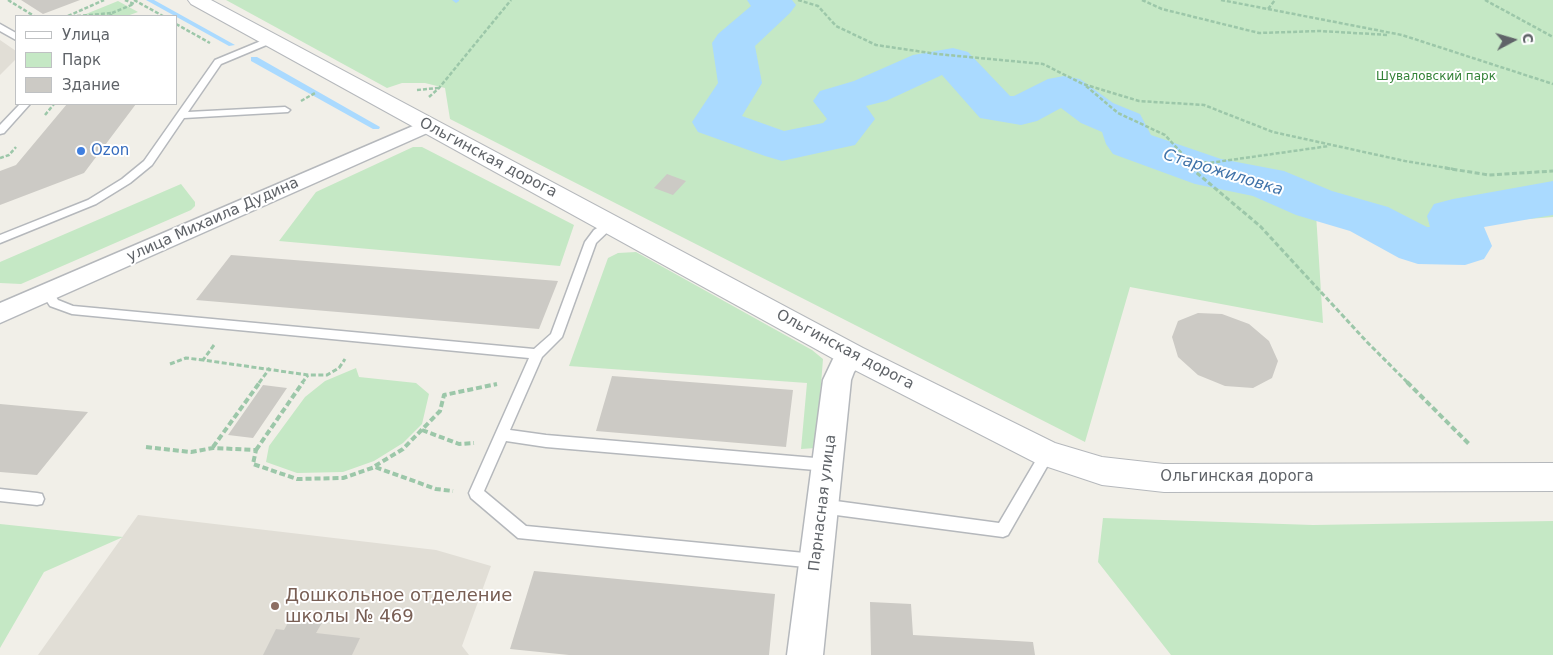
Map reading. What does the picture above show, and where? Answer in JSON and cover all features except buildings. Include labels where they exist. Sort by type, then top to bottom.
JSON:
[{"type":"street","name":"Ольгинская дорога","points":[[197,0],[273,39],[427,126],[853,356],[1047,454],[1102,471],[1164,478],[1553,477]]},
{"type":"street","name":"улица Михаила Дудина","points":[[0,314],[427,126]]},
{"type":"street","name":"Парнасная улица","points":[[805,655],[837,380],[843,366],[853,356]]},
{"type":"lane","points":[[0,27],[15,36]]},
{"type":"lane","points":[[0,239],[92,202],[126,182],[148,163],[218,62],[273,39]]},
{"type":"lane","points":[[0,131],[24,105]]},
{"type":"lane","points":[[183,114],[285,110]]},
{"type":"lane","points":[[610,224],[598,233],[591,242],[556,337],[537,354],[476,493],[523,533],[816,561]]},
{"type":"lane","points":[[48,294],[54,303],[72,310],[537,354]]},
{"type":"lane","points":[[500,438],[827,465]]},
{"type":"lane","points":[[821,506],[1004,530],[1047,454]]},
{"type":"lane","points":[[0,495],[37,499]]},
{"type":"path","points":[[8,0],[32,15]]},
{"type":"path","points":[[70,15],[104,0]]},
{"type":"path","points":[[111,15],[134,4],[125,0]]},
{"type":"path","points":[[134,0],[161,15]]},
{"type":"path","points":[[405,113],[426,100],[439,88],[511,0]]},
{"type":"path","points":[[798,0],[818,6],[836,26],[876,45],[937,54],[1043,64],[1083,84],[1139,101],[1204,105],[1273,132],[1405,161],[1489,175],[1553,172]]},
{"type":"path","points":[[1142,0],[1162,9],[1259,33],[1320,31],[1402,35]]},
{"type":"path","points":[[1221,0],[1402,35],[1553,84]]},
{"type":"path","points":[[1268,9],[1276,0]]},
{"type":"path","points":[[1485,0],[1553,37]]},
{"type":"path","points":[[178,25],[233,56]]},
{"type":"path","points":[[1083,84],[1118,114],[1165,135],[1187,159],[1187,164],[1260,226],[1367,342],[1502,478]]},
{"type":"path","points":[[285,110],[321,90]]},
{"type":"path","points":[[1187,159],[1209,163],[1333,145]]},
{"type":"path","points":[[203,360],[230,324]]},
{"type":"path","points":[[170,364],[186,358],[270,368],[308,375],[327,375],[339,368],[359,337]]},
{"type":"path","points":[[213,448],[270,368]]},
{"type":"path","points":[[308,375],[256,450],[253,464],[297,479],[343,478],[375,467],[403,449],[440,411],[444,395],[484,388],[528,376]]},
{"type":"path","points":[[422,430],[459,444],[500,438]]},
{"type":"path","points":[[146,447],[191,452],[213,448],[256,450]]},
{"type":"path","points":[[375,467],[436,489],[476,493]]},
{"type":"shaded area","points":[[0,40],[15,50],[15,60],[0,75]]},
{"type":"shaded area","name":"Дошкольное отделение школы № 469","points":[[138,515],[436,550],[491,566],[462,646],[469,655],[38,655]]},
{"type":"green space","name":"Шуваловский парк","points":[[226,0],[1553,0],[1553,217],[1468,224],[1471,249],[1428,252],[1316,214],[1323,323],[1130,287],[1085,442],[450,119],[445,88],[425,83],[402,83],[387,88]]},
{"type":"green space","points":[[118,1],[138,12],[130,15],[83,15]]},
{"type":"green space","points":[[413,147],[422,147],[574,225],[560,266],[279,241],[316,192]]},
{"type":"green space","points":[[181,184],[195,202],[195,206],[191,210],[21,284],[0,283],[0,262]]},
{"type":"green space","points":[[636,252],[812,350],[823,359],[816,448],[801,449],[807,383],[569,366],[608,258],[618,253]]},
{"type":"green space","points":[[356,368],[359,377],[416,383],[429,394],[422,424],[403,443],[374,461],[343,472],[297,473],[266,462],[269,446],[305,397],[325,381]]},
{"type":"green space","points":[[1103,518],[1313,525],[1553,521],[1553,655],[1171,655],[1098,562]]},
{"type":"green space","points":[[0,524],[123,537],[44,572],[0,648]]},
{"type":"waterway","points":[[149,0],[176,15]]},
{"type":"waterway","name":"Старожиловка","points":[[767,0],[776,5],[733,43],[740,83],[715,122],[782,146],[804,140],[838,135],[852,119],[836,101],[870,91],[928,64],[953,61],[996,108],[1021,111],[1064,89],[1097,113],[1123,124],[1130,144],[1213,173],[1266,182],[1314,203],[1369,219],[1418,245],[1465,246],[1453,216],[1553,198]]},
{"type":"waterway","points":[[178,16],[231,45]]},
{"type":"waterway","points":[[254,59],[376,127]]},
{"type":"place","name":"Ozon","points":[[81,151]]},
{"type":"place","name":"Дошкольное отделение школы № 469","points":[[275,606]]}]
